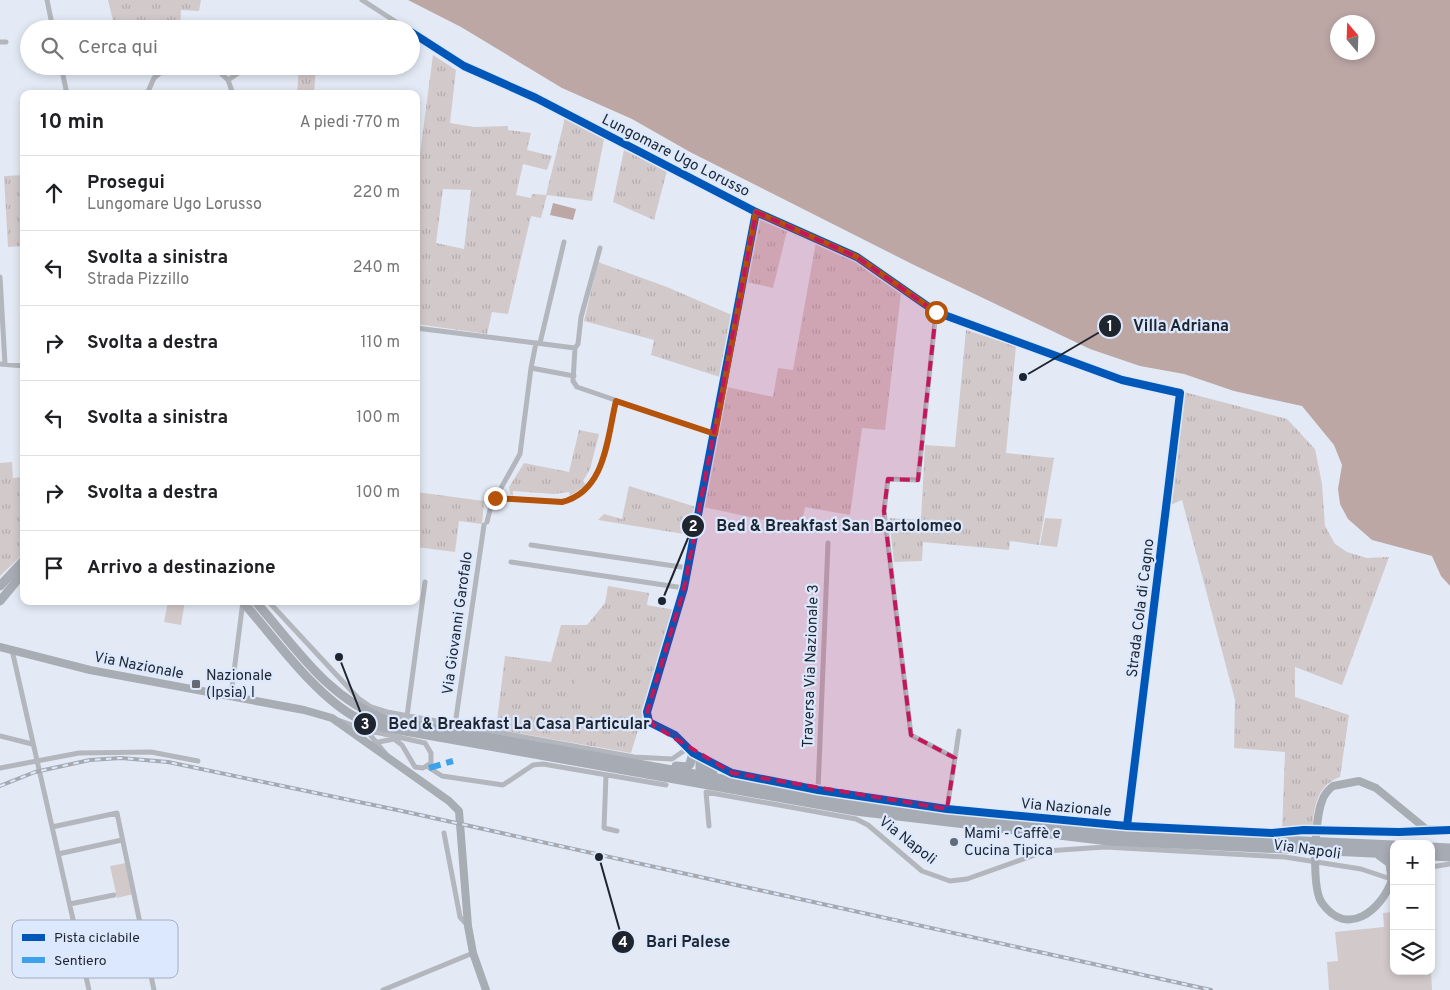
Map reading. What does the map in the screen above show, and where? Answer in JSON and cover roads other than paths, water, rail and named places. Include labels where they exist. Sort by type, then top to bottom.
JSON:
[{"type":"highway","points":[[0,601],[4,586],[20,565]]},
{"type":"highway","points":[[4,586],[20,575]]},
{"type":"highway","points":[[246,605],[315,684],[337,704],[358,718],[398,730],[845,810],[914,820],[1109,841],[1390,854]]},
{"type":"highway","points":[[259,605],[322,679],[362,711],[385,719],[864,804],[1056,828],[1390,845]]},
{"type":"highway","points":[[629,763],[652,762],[687,767],[694,753]]},
{"type":"highway","points":[[694,753],[703,771],[716,773],[726,780]]},
{"type":"highway","points":[[1435,847],[1450,848]]},
{"type":"highway","points":[[1376,854],[1386,858],[1390,863]]},
{"type":"highway","points":[[1435,856],[1450,857]]},
{"type":"street","points":[[47,0],[51,20]]},
{"type":"street","points":[[362,0],[393,20]]},
{"type":"street","name":"Lungomare Ugo Lorusso","points":[[420,38],[464,66],[536,98],[756,212],[857,257],[936,312],[1122,380],[1180,393]]},
{"type":"street","points":[[63,75],[66,90]]},
{"type":"street","points":[[149,90],[154,78],[158,75]]},
{"type":"street","points":[[223,75],[228,80],[232,90]]},
{"type":"street","points":[[228,80],[236,75]]},
{"type":"street","points":[[511,562],[684,588],[756,212]]},
{"type":"street","name":"Via Giovanni Garofalo","points":[[455,725],[486,523],[495,498],[520,454],[531,368],[564,242]]},
{"type":"street","points":[[600,248],[581,317],[578,344],[575,348],[574,376],[577,387],[715,434]]},
{"type":"street","points":[[0,277],[2,364],[20,366]]},
{"type":"street","points":[[936,312],[918,480],[888,479],[884,511],[911,735],[955,758]]},
{"type":"street","points":[[420,328],[575,348]]},
{"type":"street","points":[[531,368],[574,376]]},
{"type":"street","name":"Strada Cola di Cagno","points":[[1128,826],[1180,393]]},
{"type":"street","points":[[495,498],[562,502],[587,489],[600,466],[616,401]]},
{"type":"street","name":"Traversa Via Nazionale 3","points":[[818,790],[828,543]]},
{"type":"street","points":[[532,545],[688,568]]},
{"type":"street","points":[[407,716],[425,582]]},
{"type":"street","name":"Via Nazionale","points":[[684,588],[647,718],[653,725],[675,735],[694,753],[732,773],[818,790],[947,809],[1128,826],[1272,833],[1304,830],[1400,832],[1450,830]]},
{"type":"street","points":[[231,695],[242,605]]},
{"type":"street","points":[[272,605],[358,698],[371,707],[407,716],[634,757],[672,759],[694,753]]},
{"type":"street","name":"Via Nazionale","points":[[0,647],[90,670],[231,695],[332,718]]},
{"type":"street","points":[[12,650],[73,920]]},
{"type":"street","points":[[332,718],[366,730],[425,743],[429,747],[432,758],[428,767]]},
{"type":"street","points":[[332,718],[456,807],[461,817],[468,926],[473,953],[486,990]]},
{"type":"street","points":[[359,737],[361,732],[366,730]]},
{"type":"street","points":[[366,730],[391,760]]},
{"type":"street","points":[[947,809],[959,731]]},
{"type":"street","points":[[0,736],[32,744]]},
{"type":"street","points":[[383,751],[387,741]]},
{"type":"street","points":[[368,744],[398,741],[415,766],[428,767],[442,776],[493,785],[503,785],[533,765],[543,764],[666,785]]},
{"type":"street","points":[[0,768],[79,753],[151,752],[198,761]]},
{"type":"street","points":[[606,775],[604,828],[617,831]]},
{"type":"street","points":[[1391,885],[1377,906],[1365,916],[1349,920],[1337,917],[1321,902],[1317,892],[1316,880],[1318,815],[1322,801],[1333,786],[1359,781],[1376,788],[1426,830]]},
{"type":"street","name":"Via Napoli","points":[[709,826],[706,792],[856,819],[868,825],[922,870],[950,881],[967,879],[1046,851],[1105,848],[1285,857],[1361,870],[1390,879]]},
{"type":"street","points":[[52,827],[117,813],[139,920]]},
{"type":"street","points":[[444,833],[460,917],[468,926]]},
{"type":"street","points":[[58,854],[122,840]]},
{"type":"street","points":[[1435,866],[1450,864]]},
{"type":"street","points":[[70,904],[114,895]]},
{"type":"street","points":[[383,990],[473,953]]},
{"type":"railway","points":[[0,786],[35,772],[90,760],[121,758],[168,762],[402,811],[1211,990]]},
{"type":"place","name":"Villa Adriana","points":[[1023,377]]},
{"type":"place","name":"Bed & Breakfast San Bartolomeo","points":[[662,601]]},
{"type":"place","name":"Bed & Breakfast La Casa Particular","points":[[339,657]]},
{"type":"place","name":"Nazionale (Ipsia) I","points":[[196,684]]},
{"type":"place","name":"Mami - Caffè e Cucina Tipica","points":[[954,842]]},
{"type":"place","name":"Bari Palese","points":[[599,857]]}]
